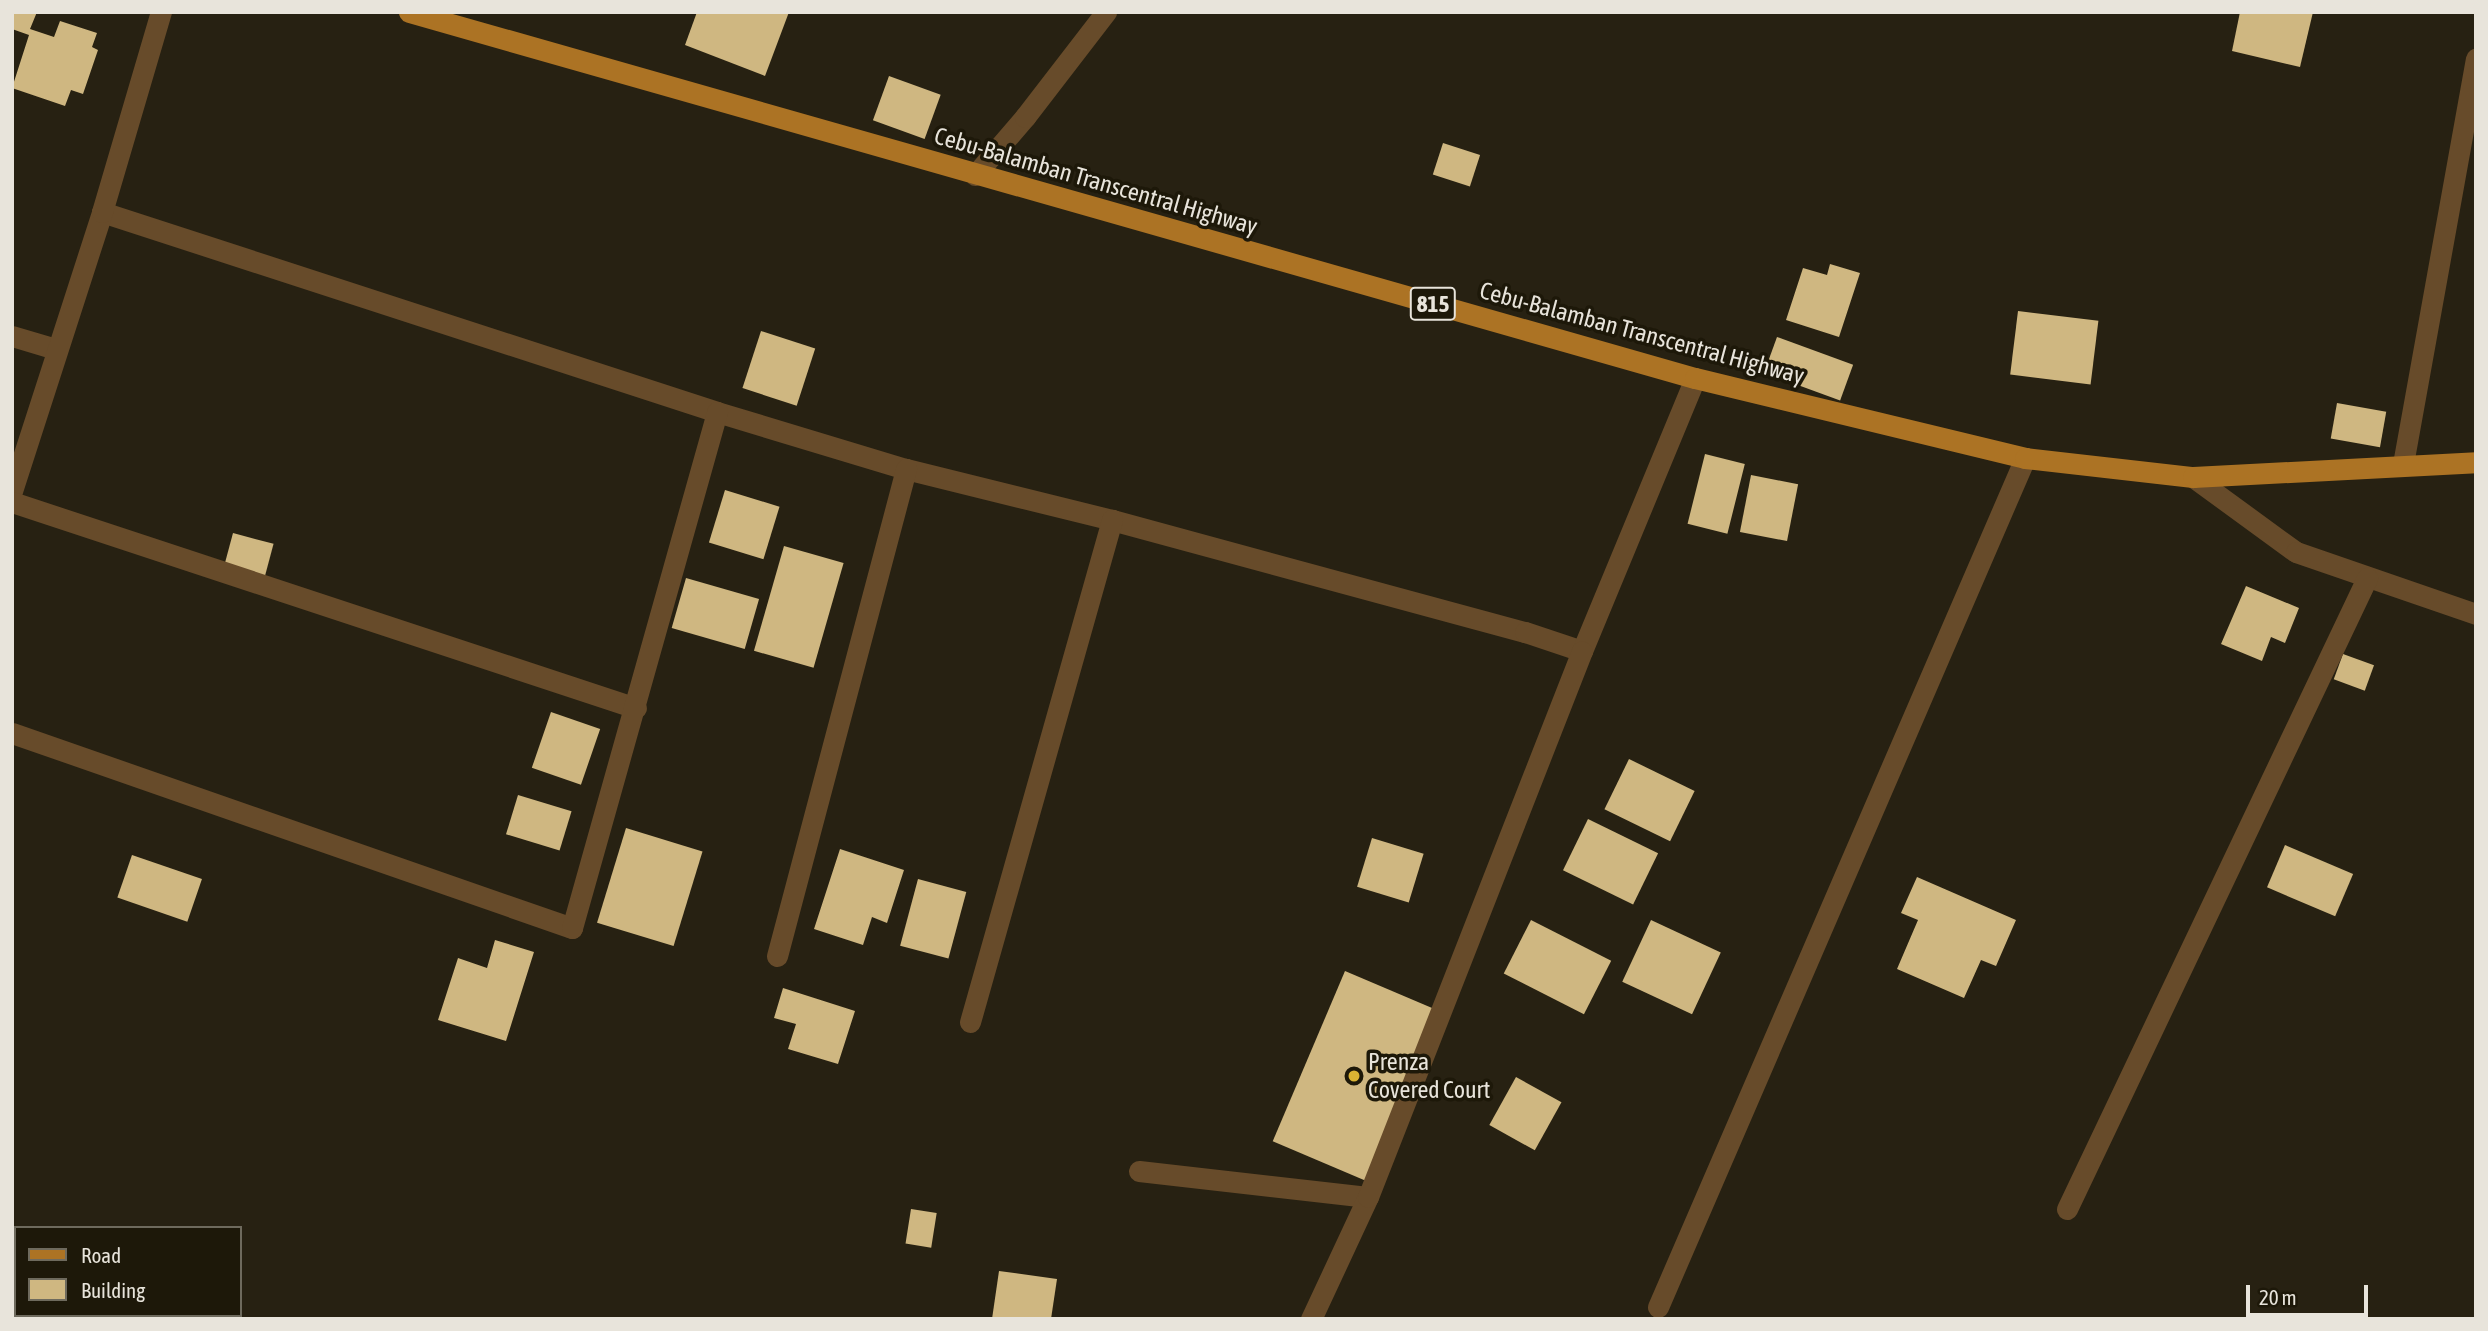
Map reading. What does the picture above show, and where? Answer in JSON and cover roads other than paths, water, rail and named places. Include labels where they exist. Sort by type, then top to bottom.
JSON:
[{"type":"main road","name":"Cebu-Balamban Transcentral Highway","points":[[409,12],[1695,378],[2025,458],[2193,477],[2476,462]]},
{"type":"street","points":[[12,491],[102,212],[161,12]]},
{"type":"street","points":[[975,175],[1025,117],[1106,12]]},
{"type":"street","points":[[2403,464],[2476,59]]},
{"type":"street","points":[[102,212],[717,412],[906,469],[1112,520],[1525,632],[1582,651]]},
{"type":"street","points":[[12,336],[56,349]]},
{"type":"street","points":[[1311,1319],[1368,1197],[1582,651],[1695,378]]},
{"type":"street","points":[[12,733],[572,928],[717,412]]},
{"type":"street","points":[[1658,1307],[2025,458]]},
{"type":"street","points":[[777,956],[906,469]]},
{"type":"street","points":[[2193,477],[2296,552],[2476,614]]},
{"type":"street","points":[[12,502],[636,708]]},
{"type":"street","points":[[970,1022],[1112,520]]},
{"type":"street","points":[[2067,1209],[2367,578]]},
{"type":"street","points":[[1139,1171],[1368,1197]]},
{"type":"place","name":"Prenza Covered Court","points":[[1354,1076]]}]
